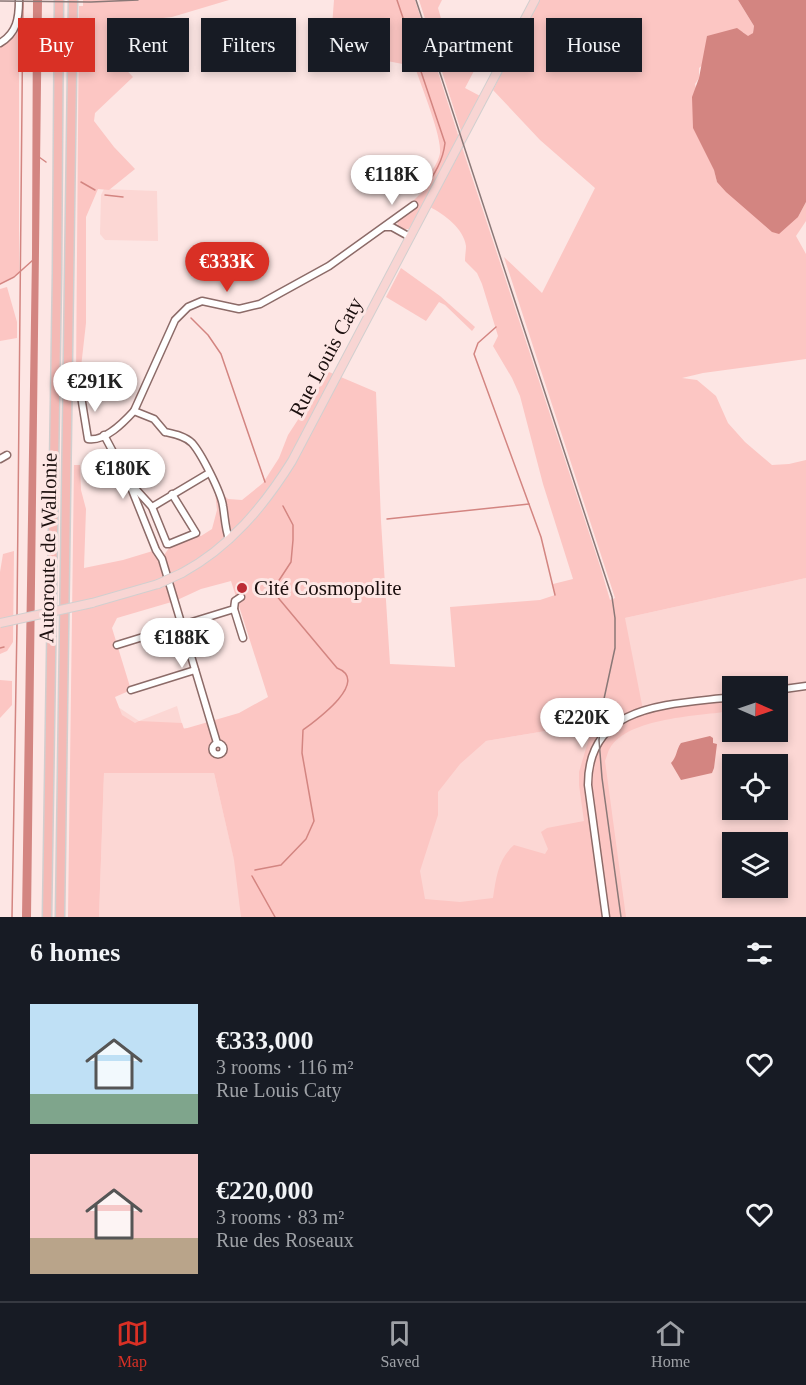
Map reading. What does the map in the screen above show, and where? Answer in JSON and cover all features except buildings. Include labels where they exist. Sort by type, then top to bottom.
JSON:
[{"type":"highway","name":"Autoroute de Wallonie","points":[[46,917],[59,0]]},
{"type":"highway","name":"Autoroute de Wallonie","points":[[60,917],[73,0]]},
{"type":"main road","name":"Rue Louis Caty","points":[[0,623],[92,603],[158,584],[182,573],[207,557],[256,513],[292,461],[536,0]]},
{"type":"street","points":[[0,42],[11,34],[17,23],[19,0]]},
{"type":"street","name":"Rue Louis Caty","points":[[80,390],[88,439],[93,440],[123,423],[134,411],[175,320],[188,307],[202,301],[239,309],[260,304],[329,266],[414,205]]},
{"type":"street","points":[[385,227],[392,227],[410,237]]},
{"type":"street","points":[[134,411],[154,418],[165,432],[178,435],[191,442],[219,490],[225,529],[229,539]]},
{"type":"street","points":[[104,435],[128,480],[156,550],[162,559],[217,743]]},
{"type":"street","points":[[152,507],[209,473]]},
{"type":"street","points":[[128,480],[152,507],[168,544],[162,559]]},
{"type":"street","points":[[168,544],[196,533],[172,494]]},
{"type":"street","points":[[240,597],[235,601],[234,609],[243,638]]},
{"type":"street","points":[[117,645],[234,609]]},
{"type":"street","points":[[131,690],[195,670]]},
{"type":"street","points":[[788,688],[806,686]]},
{"type":"street","points":[[606,917],[588,785],[590,763],[599,740],[614,725],[633,713],[722,698]]},
{"type":"shaded area","points":[[33,0],[42,0],[42,18],[33,18]]},
{"type":"shaded area","points":[[83,0],[229,0],[172,17],[107,18],[107,72],[128,72],[133,77],[95,113],[94,121],[135,169],[109,190],[98,189],[86,217],[86,323],[80,376],[76,380],[78,72],[95,72],[95,18],[79,18],[79,6],[83,6]]},
{"type":"shaded area","points":[[334,0],[415,0],[421,18],[402,18],[402,64],[390,62],[390,18],[333,18]]},
{"type":"shaded area","points":[[419,0],[442,0],[438,8],[441,18],[425,18]]},
{"type":"shaded area","points":[[539,0],[738,0],[754,26],[753,33],[748,37],[743,32],[699,68],[699,78],[695,84],[717,182],[798,217],[806,202],[806,221],[796,236],[806,254],[806,359],[682,378],[697,380],[716,396],[728,423],[745,442],[772,465],[806,460],[806,578],[625,618],[643,710],[722,698],[722,712],[649,724],[619,738],[609,749],[605,761],[626,917],[241,917],[234,860],[214,773],[104,773],[99,917],[68,917],[74,465],[80,465],[81,490],[86,509],[84,568],[156,550],[162,558],[169,548],[197,534],[201,536],[212,529],[217,510],[215,492],[218,490],[228,499],[242,500],[263,483],[279,458],[288,435],[329,372],[376,392],[390,664],[455,667],[450,607],[540,600],[555,595],[553,584],[573,579],[543,484],[520,396],[493,346],[498,336],[482,284],[477,273],[465,261],[466,246],[462,234],[447,218],[430,207],[462,147],[610,600],[615,598],[504,257],[542,293],[595,188],[540,140],[493,90],[502,72],[534,72],[534,18],[530,18]],"holes":[[[231,581],[268,697],[239,713],[184,729],[182,723],[139,721],[135,723],[122,715],[115,697],[131,690],[112,628],[117,618]],[[588,724],[592,728],[579,772],[584,821],[547,828],[541,832],[548,849],[545,854],[514,845],[501,863],[493,898],[460,902],[425,899],[420,871],[438,815],[438,792],[460,764],[486,741]]]},
{"type":"shaded area","points":[[738,0],[806,0],[806,202],[798,217],[779,234],[772,232],[717,182],[714,170],[693,128],[692,97],[699,78],[707,36],[737,28],[748,36],[753,33],[754,26]]},
{"type":"shaded area","points":[[18,20],[19,273],[0,284],[0,43]]},
{"type":"shaded area","points":[[33,72],[41,72],[31,917],[22,917]]},
{"type":"shaded area","points":[[417,72],[438,72],[459,138],[409,229],[403,229],[398,226],[397,221],[416,206],[413,201],[423,191],[440,153],[431,112]]},
{"type":"shaded area","points":[[442,72],[473,72],[465,88],[482,97],[462,134]]},
{"type":"shaded area","points":[[104,189],[157,191],[158,241],[105,240],[100,234],[101,195]]},
{"type":"shaded area","points":[[401,268],[440,296],[475,327],[472,331],[439,302],[426,321],[386,297]]},
{"type":"shaded area","points":[[7,287],[17,322],[17,338],[0,341],[0,289]]},
{"type":"shaded area","points":[[14,551],[13,642],[7,651],[0,654],[0,572],[3,554]]},
{"type":"shaded area","points":[[806,578],[806,917],[99,917],[104,773],[118,707],[139,721],[177,706],[183,728],[187,728],[214,773],[234,859],[486,741],[588,724],[591,727],[625,618]]},
{"type":"shaded area","points":[[0,680],[12,681],[12,705],[0,718]]},
{"type":"shaded area","points":[[710,736],[713,738],[713,743],[717,744],[712,773],[681,780],[671,763],[681,743]]},
{"type":"waterway","points":[[17,616],[23,0]]},
{"type":"waterway","points":[[397,0],[445,143],[440,163],[423,191]]},
{"type":"waterway","points":[[39,157],[46,162]]},
{"type":"waterway","points":[[81,182],[95,190]]},
{"type":"waterway","points":[[105,195],[123,197]]},
{"type":"waterway","points":[[0,284],[14,277],[33,260]]},
{"type":"waterway","points":[[191,318],[208,335],[221,354],[265,482]]},
{"type":"waterway","points":[[496,327],[478,343],[474,354],[541,537],[555,595]]},
{"type":"waterway","points":[[387,519],[529,504]]},
{"type":"waterway","points":[[255,870],[281,865],[306,839],[314,821],[302,753],[303,730],[337,701],[348,682],[346,674],[337,668],[275,594],[274,588],[291,562],[293,525],[283,506]]},
{"type":"waterway","points":[[12,917],[17,624]]},
{"type":"waterway","points":[[0,648],[4,647]]},
{"type":"waterway","points":[[252,876],[275,917]]},
{"type":"railway","points":[[0,1],[138,0]]},
{"type":"railway","points":[[416,0],[612,597],[615,648],[602,708],[599,740],[621,917]]},
{"type":"place","name":"Cité Cosmopolite","points":[[242,588]]}]
